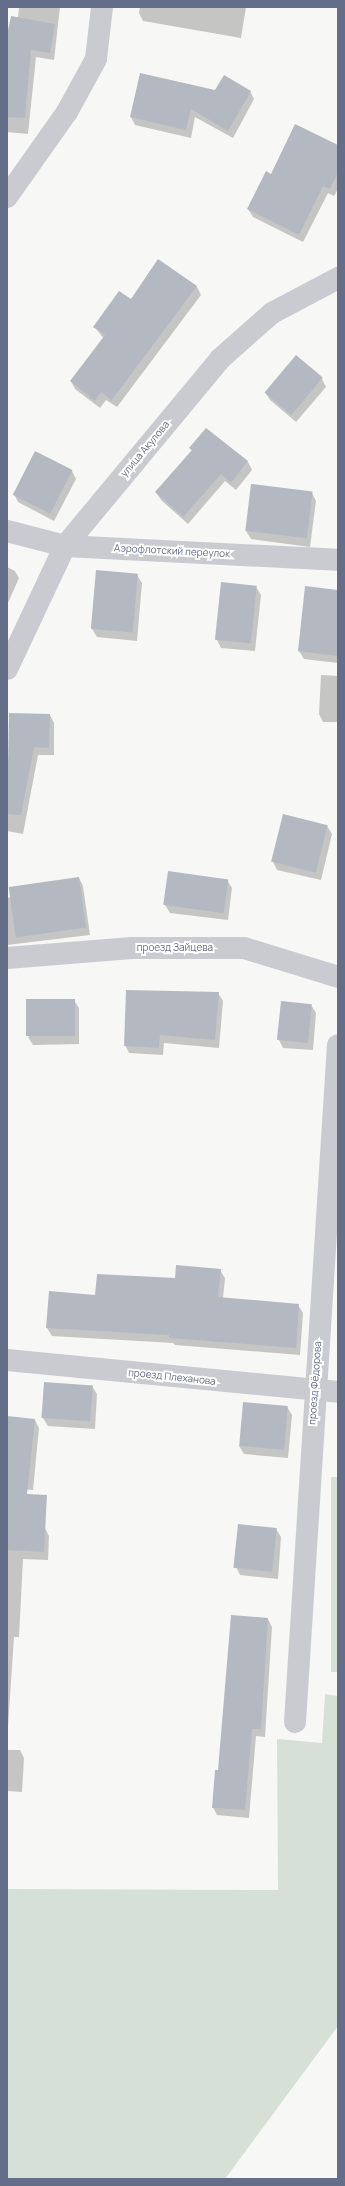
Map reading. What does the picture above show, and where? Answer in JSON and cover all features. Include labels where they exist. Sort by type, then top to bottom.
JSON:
[{"type":"street","points":[[7,197],[67,112],[96,59],[102,7]]},
{"type":"street","name":"улица Акулова","points":[[7,669],[65,546],[220,359],[272,313],[338,278]]},
{"type":"street","name":"Аэрофлотский переулок","points":[[7,531],[65,546],[338,560]]},
{"type":"street","name":"проезд Зайцева","points":[[7,958],[132,948],[244,948],[338,978]]},
{"type":"street","name":"проезд Фёдорова","points":[[294,1722],[314,1391],[338,1045]]},
{"type":"street","name":"проезд Плеханова","points":[[7,1360],[314,1391],[338,1392]]},
{"type":"shaded area","points":[[331,1477],[338,1477],[338,1672],[331,1672]]},
{"type":"shaded area","points":[[325,1694],[338,1696],[338,2026],[225,2179],[7,2179],[7,1889],[278,1890],[277,1739],[322,1743]]},
{"type":"building","points":[[11,16],[55,24],[50,53],[31,50],[25,118],[7,117],[7,35]]},
{"type":"building","points":[[140,73],[215,90],[224,75],[251,91],[228,131],[191,109],[186,130],[130,117]]},
{"type":"building","points":[[295,124],[338,145],[338,172],[330,189],[323,186],[299,235],[247,209],[266,171],[271,174]]},
{"type":"building","points":[[158,259],[197,286],[112,400],[101,392],[95,401],[70,381],[105,335],[93,327],[119,291],[131,299]]},
{"type":"building","points":[[296,355],[323,377],[291,415],[265,393]]},
{"type":"building","points":[[206,428],[248,461],[231,483],[221,474],[183,517],[155,492],[192,450],[189,448]]},
{"type":"building","points":[[35,451],[72,470],[50,514],[13,495]]},
{"type":"building","points":[[251,484],[313,492],[307,538],[245,531]]},
{"type":"building","points":[[96,570],[138,574],[133,632],[91,629]]},
{"type":"building","points":[[221,582],[257,586],[251,643],[215,640]]},
{"type":"building","points":[[305,586],[338,590],[338,656],[298,651]]},
{"type":"building","points":[[9,713],[50,714],[49,748],[34,747],[21,815],[7,814]]},
{"type":"building","points":[[283,814],[328,825],[316,873],[271,862]]},
{"type":"building","points":[[168,871],[228,879],[224,913],[163,905]]},
{"type":"building","points":[[79,877],[86,928],[16,937],[9,887]]},
{"type":"building","points":[[126,990],[219,992],[215,1040],[160,1035],[159,1048],[124,1046]]},
{"type":"building","points":[[26,999],[75,999],[75,1036],[26,1036]]},
{"type":"building","points":[[281,1001],[312,1004],[308,1043],[277,1040]]},
{"type":"building","points":[[176,1265],[221,1269],[218,1297],[299,1304],[296,1348],[169,1338],[169,1335],[46,1328],[49,1291],[95,1295],[97,1274],[175,1278]]},
{"type":"building","points":[[44,1382],[93,1385],[90,1421],[41,1418]]},
{"type":"building","points":[[243,1402],[288,1406],[284,1450],[239,1446]]},
{"type":"building","points":[[7,1416],[35,1419],[27,1494],[47,1495],[44,1552],[7,1550]]},
{"type":"building","points":[[238,1524],[277,1528],[272,1572],[233,1568]]},
{"type":"building","points":[[231,1615],[268,1618],[261,1729],[252,1729],[245,1810],[212,1808],[215,1770],[218,1770]]}]
